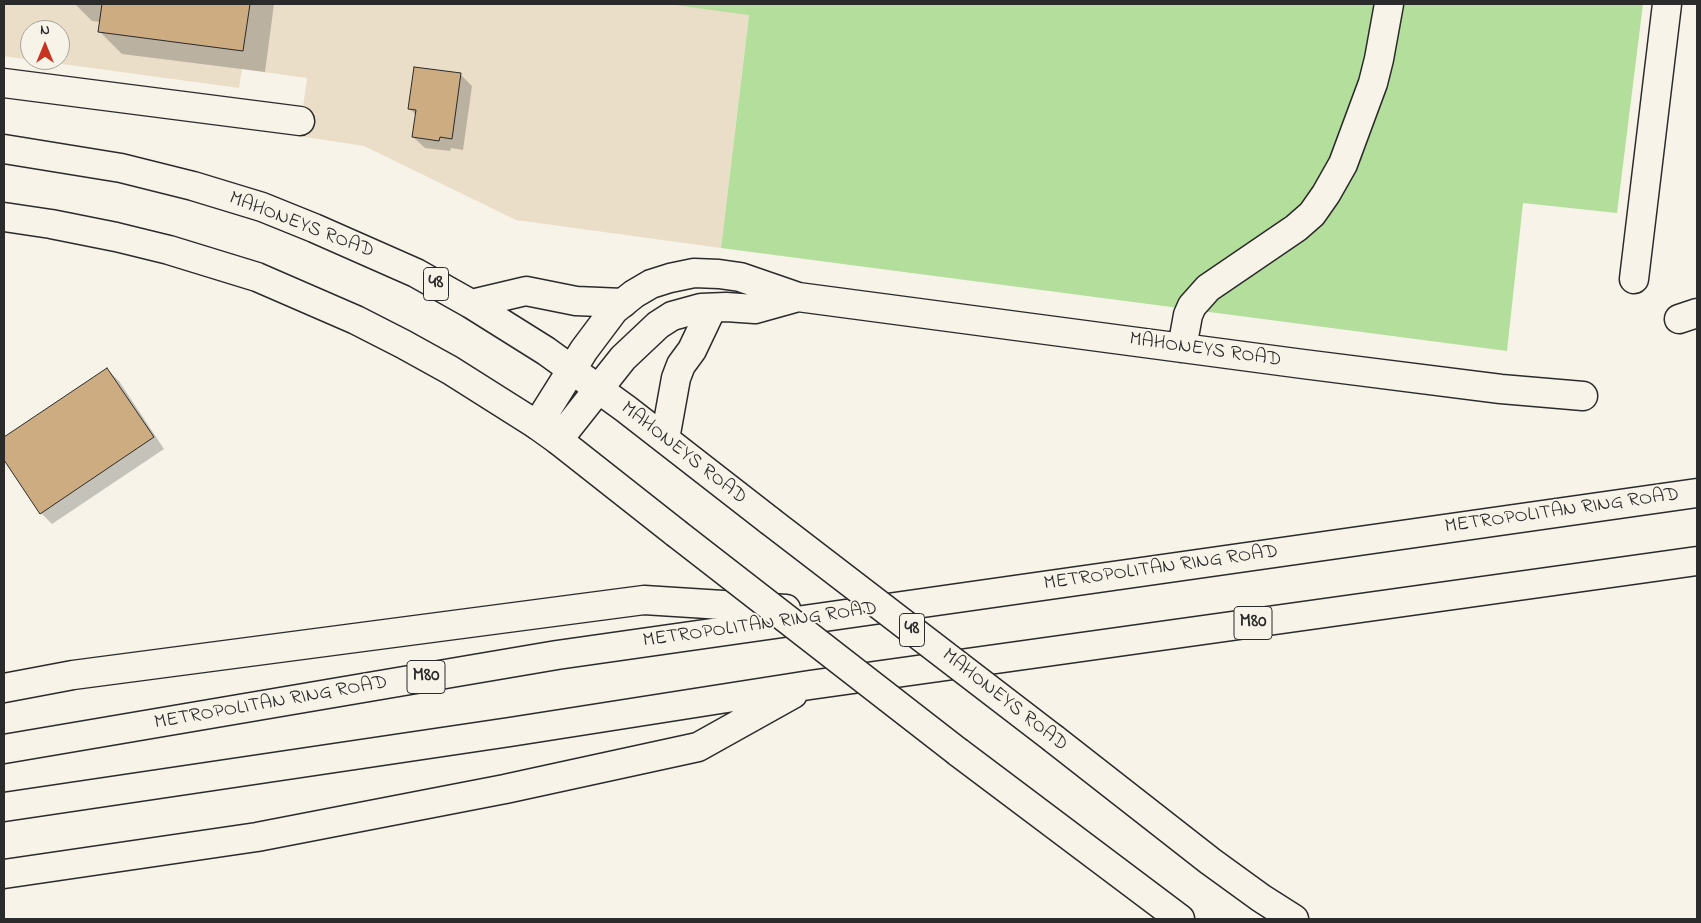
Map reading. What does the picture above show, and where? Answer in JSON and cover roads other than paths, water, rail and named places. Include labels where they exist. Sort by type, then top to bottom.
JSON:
[{"type":"main road","points":[[1182,348],[1188,315],[1192,306],[1208,288],[1296,228],[1312,214],[1326,194],[1343,164],[1373,83],[1390,4]]},
{"type":"main road","points":[[1634,279],[1667,4]]},
{"type":"main road","points":[[4,83],[300,121]]},
{"type":"main road","name":"MAHONEYS ROAD","points":[[4,148],[121,168],[193,186],[262,207],[416,273],[471,304],[546,351],[598,388],[1210,861],[1294,919]]},
{"type":"main road","points":[[4,217],[116,237],[169,250],[258,277],[310,299],[403,344],[450,370],[547,432],[958,752],[1180,919]]},
{"type":"main road","name":"MAHONEYS ROAD","points":[[547,432],[571,370],[605,322],[634,294],[652,284],[694,273],[740,277],[798,297],[1491,388],[1583,396]]},
{"type":"main road","points":[[471,304],[526,291],[576,301],[623,303]]},
{"type":"main road","name":"MAHONEYS ROAD","points":[[547,432],[598,388],[632,348],[658,325],[672,316],[701,308],[755,309],[798,297]]},
{"type":"main road","points":[[665,439],[676,378],[712,308]]},
{"type":"main road","name":"METROPOLITAN RING ROAD","points":[[4,749],[557,655],[1697,494]]},
{"type":"main road","name":"M80","points":[[4,807],[490,735],[810,685],[1697,561]]},
{"type":"main road","points":[[4,688],[73,675],[644,600],[850,613]]},
{"type":"main road","points":[[4,874],[258,837],[505,789],[698,747],[810,685]]}]
